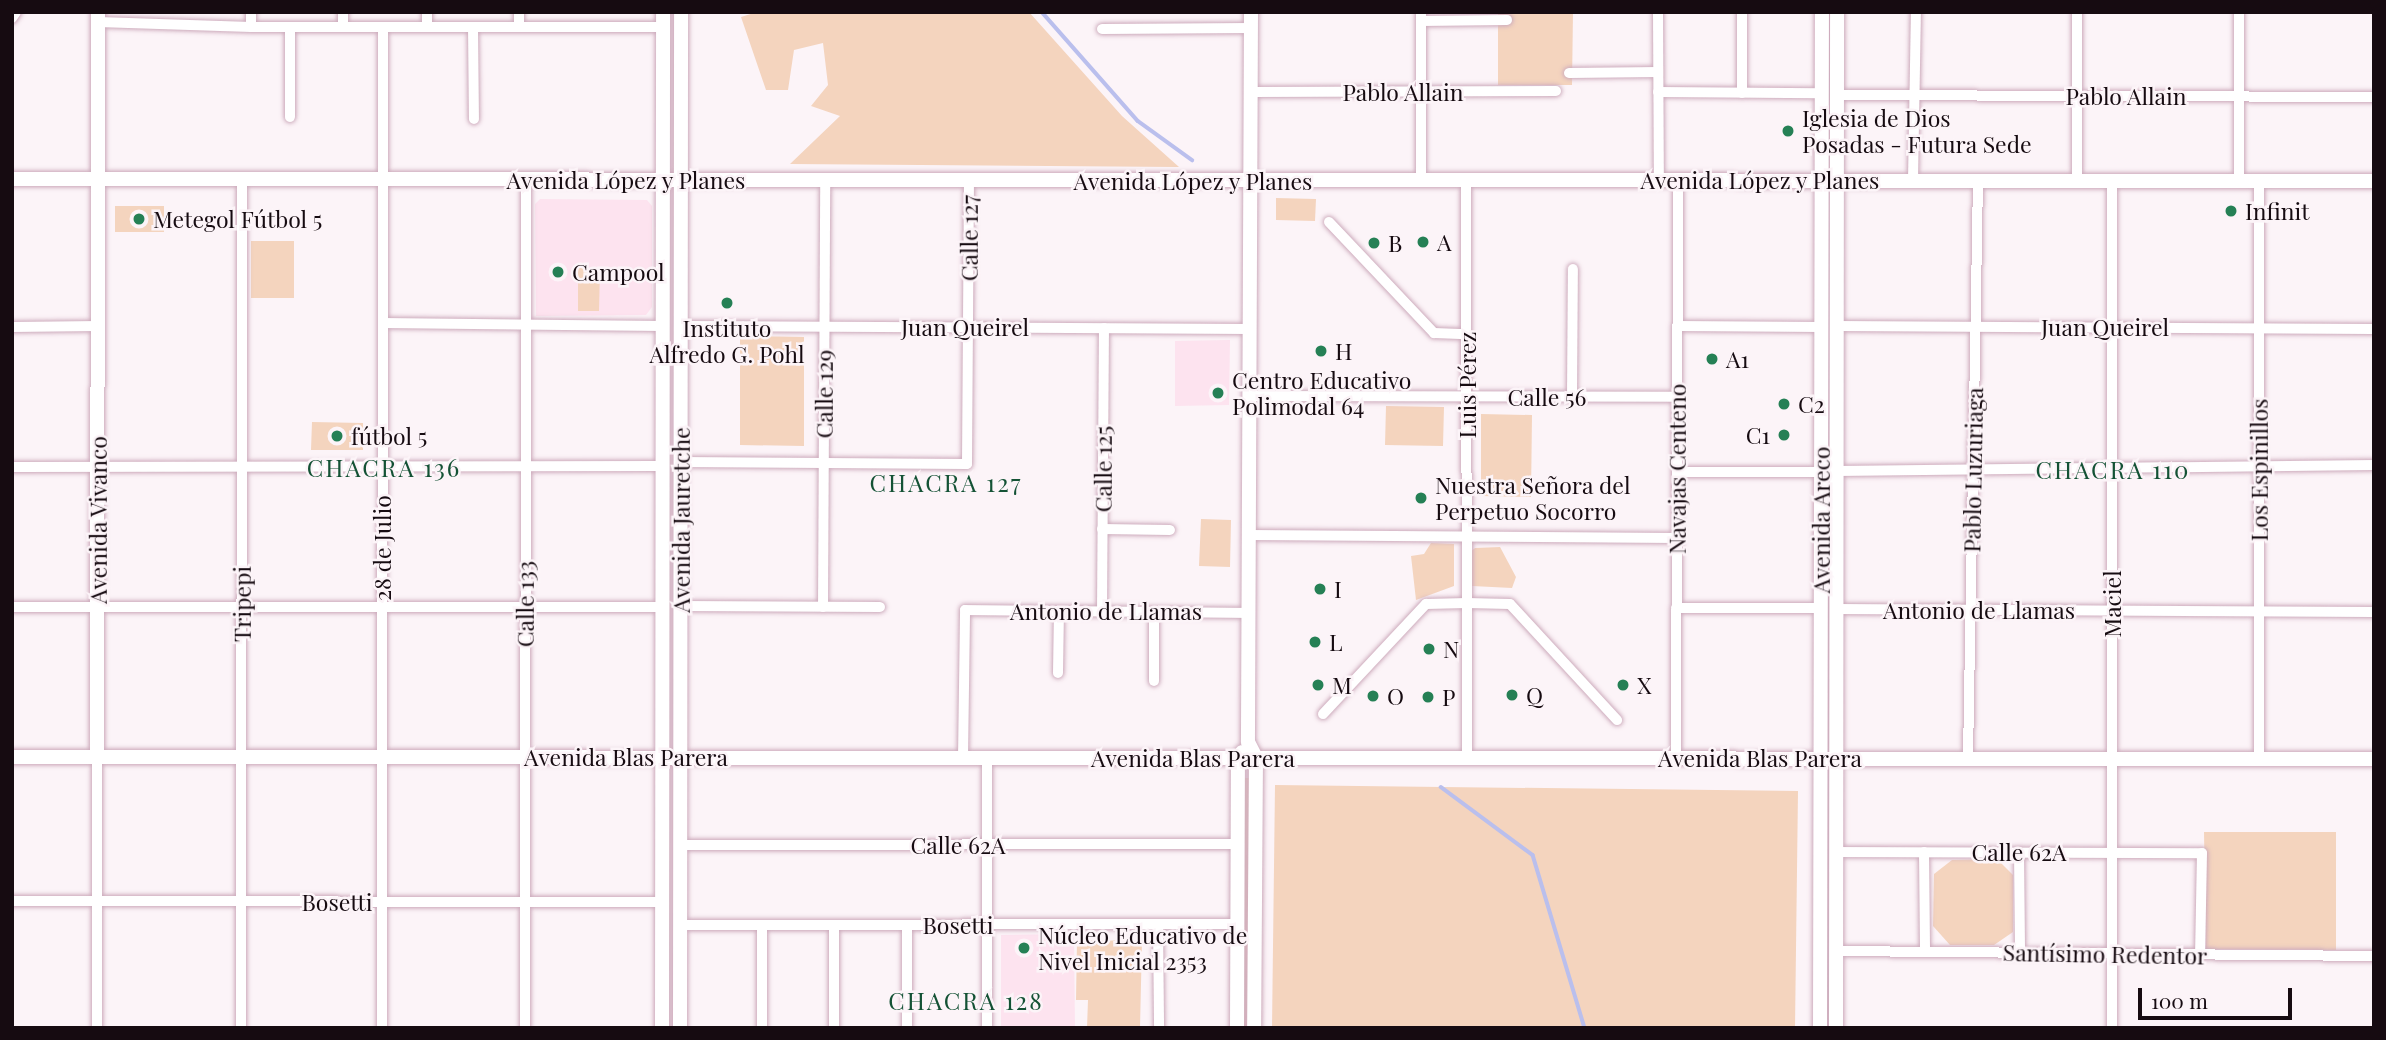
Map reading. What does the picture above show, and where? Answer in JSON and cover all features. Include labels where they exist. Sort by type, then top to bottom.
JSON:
[{"type":"main road","name":"Avenida Jauretche","points":[[680,1028],[681,12]]},
{"type":"main road","points":[[1251,12],[1248,742],[1255,758],[1254,1028]]},
{"type":"main road","name":"Avenida Areco","points":[[1820,1028],[1822,12]]},
{"type":"main road","name":"Avenida Areco","points":[[1836,1028],[1837,12]]},
{"type":"main road","name":"Avenida Vivanco","points":[[97,757],[98,17]]},
{"type":"main road","name":"Avenida Jauretche","points":[[662,1028],[663,20]]},
{"type":"main road","name":"Avenida López y Planes","points":[[12,179],[2374,181]]},
{"type":"main road","points":[[1237,1028],[1238,758],[1248,742]]},
{"type":"main road","name":"Avenida Blas Parera","points":[[12,757],[2374,759]]},
{"type":"street","points":[[12,19],[16,12]]},
{"type":"street","points":[[251,12],[251,27]]},
{"type":"street","points":[[343,12],[343,27]]},
{"type":"street","points":[[427,12],[427,27]]},
{"type":"street","points":[[519,12],[519,27]]},
{"type":"street","points":[[1658,12],[1658,180]]},
{"type":"street","points":[[1742,12],[1742,93]]},
{"type":"street","points":[[1913,180],[1916,12]]},
{"type":"street","points":[[2077,12],[2077,181]]},
{"type":"street","points":[[2239,12],[2239,181]]},
{"type":"street","points":[[98,17],[251,27],[519,27],[663,20]]},
{"type":"street","points":[[1421,181],[1421,17],[1507,20]]},
{"type":"street","points":[[290,27],[290,117]]},
{"type":"street","name":"28 de Julio","points":[[382,1028],[383,27]]},
{"type":"street","points":[[473,27],[474,119]]},
{"type":"street","points":[[1102,29],[1251,28]]},
{"type":"street","points":[[1569,73],[1658,72]]},
{"type":"street","name":"Pablo Allain","points":[[1251,92],[1556,91]]},
{"type":"street","points":[[1658,92],[1821,93]]},
{"type":"street","name":"Pablo Allain","points":[[1837,95],[2374,97]]},
{"type":"street","name":"Tripepi","points":[[241,1028],[242,180]]},
{"type":"street","name":"Calle 133","points":[[525,1028],[526,180]]},
{"type":"street","name":"Navajas Centeno","points":[[1676,758],[1678,180]]},
{"type":"street","name":"Calle 129","points":[[823,607],[825,181]]},
{"type":"street","name":"Calle 127","points":[[824,463],[967,464],[969,181]]},
{"type":"street","name":"Luis Pérez","points":[[1466,181],[1467,758]]},
{"type":"street","name":"Pablo Luzuriaga","points":[[1968,758],[1978,181]]},
{"type":"street","name":"Maciel","points":[[2112,181],[2112,1028]]},
{"type":"street","name":"Los Espinillos","points":[[2259,181],[2259,759]]},
{"type":"street","points":[[1329,222],[1434,333],[1466,334]]},
{"type":"street","points":[[1572,397],[1573,269]]},
{"type":"street","points":[[383,323],[526,327],[662,326]]},
{"type":"street","points":[[12,327],[98,326]]},
{"type":"street","name":"Juan Queirel","points":[[681,326],[1250,329]]},
{"type":"street","points":[[1678,326],[1821,327]]},
{"type":"street","name":"Juan Queirel","points":[[1837,326],[2374,329]]},
{"type":"street","name":"Calle 125","points":[[1101,611],[1104,328]]},
{"type":"street","name":"Calle 56","points":[[1249,396],[1677,397]]},
{"type":"street","points":[[681,462],[824,463]]},
{"type":"street","points":[[1837,471],[2374,465]]},
{"type":"street","points":[[12,467],[662,466]]},
{"type":"street","points":[[1677,472],[1821,472]]},
{"type":"street","points":[[1102,529],[1170,530]]},
{"type":"street","points":[[1249,535],[1677,538]]},
{"type":"street","points":[[1324,713],[1426,604],[1510,604],[1617,720]]},
{"type":"street","points":[[681,606],[880,607]]},
{"type":"street","points":[[12,607],[662,607]]},
{"type":"street","points":[[1676,608],[1821,608]]},
{"type":"street","name":"Antonio de Llamas","points":[[963,758],[965,610],[1248,613]]},
{"type":"street","name":"Antonio de Llamas","points":[[1836,610],[2374,612]]},
{"type":"street","points":[[1058,673],[1059,611]]},
{"type":"street","points":[[1154,611],[1154,681]]},
{"type":"street","name":"Avenida Vivanco","points":[[97,757],[97,1028]]},
{"type":"street","points":[[986,758],[987,1028]]},
{"type":"street","name":"Calle 62A","points":[[680,845],[1236,844]]},
{"type":"street","name":"Calle 62A","points":[[1836,852],[2202,853],[2200,954]]},
{"type":"street","points":[[1924,852],[1925,952]]},
{"type":"street","points":[[2019,852],[2020,953]]},
{"type":"street","name":"Bosetti","points":[[12,901],[662,902]]},
{"type":"street","name":"Bosetti","points":[[680,925],[1237,925]]},
{"type":"street","points":[[762,925],[762,1028]]},
{"type":"street","points":[[834,925],[834,1028]]},
{"type":"street","points":[[906,925],[907,1028]]},
{"type":"street","points":[[1158,925],[1159,1028]]},
{"type":"street","name":"Santísimo Redentor","points":[[1836,951],[2374,956]]},
{"type":"shaded area","points":[[757,12],[1029,12],[1122,116],[1179,167],[790,164],[840,116],[811,106],[828,85],[823,43],[794,50],[788,90],[766,90],[741,17]]},
{"type":"shaded area","points":[[1498,12],[1573,12],[1572,85],[1498,85]]},
{"type":"shaded area","points":[[1276,198],[1316,199],[1315,221],[1276,220]]},
{"type":"shaded area","points":[[540,199],[647,200],[652,206],[652,307],[646,315],[536,316],[535,204]]},
{"type":"shaded area","name":"Metegol Fútbol 5","points":[[115,206],[164,206],[164,232],[115,232]]},
{"type":"shaded area","points":[[251,241],[294,241],[294,298],[251,298]]},
{"type":"shaded area","points":[[578,268],[600,268],[599,311],[578,311]]},
{"type":"shaded area","points":[[740,336],[804,337],[804,446],[740,445]]},
{"type":"shaded area","points":[[1230,340],[1229,405],[1175,406],[1175,341]]},
{"type":"shaded area","points":[[1386,406],[1444,407],[1443,446],[1385,445]]},
{"type":"shaded area","points":[[1481,414],[1532,415],[1531,497],[1481,496]]},
{"type":"shaded area","name":"fútbol 5","points":[[312,422],[363,423],[363,450],[311,450]]},
{"type":"shaded area","points":[[1201,519],[1231,520],[1230,567],[1199,566]]},
{"type":"shaded area","points":[[1431,543],[1454,544],[1454,586],[1416,600],[1411,556],[1424,554]]},
{"type":"shaded area","points":[[1500,547],[1516,577],[1512,588],[1472,586],[1470,552],[1475,548]]},
{"type":"shaded area","points":[[1244,778],[1249,778],[1249,1028],[1244,1028]]},
{"type":"shaded area","points":[[1275,785],[1798,791],[1795,1028],[1272,1028]]},
{"type":"shaded area","points":[[2204,832],[2336,832],[2336,950],[2206,949]]},
{"type":"shaded area","points":[[1997,859],[2013,875],[2013,932],[1994,945],[1950,945],[1933,926],[1934,874],[1952,860]]},
{"type":"shaded area","points":[[1074,934],[1075,1028],[1001,1028],[1001,935]]},
{"type":"shaded area","points":[[1077,940],[1142,941],[1140,1028],[1087,1028],[1088,1000],[1076,1000]]},
{"type":"waterway","points":[[1042,12],[1138,121],[1192,160]]},
{"type":"waterway","points":[[1441,787],[1533,855],[1585,1028]]},
{"type":"place","name":"Iglesia de Dios Posadas - Futura Sede","points":[[1788,131]]},
{"type":"place","name":"Infinit","points":[[2231,211]]},
{"type":"place","name":"Metegol Fútbol 5","points":[[139,219]]},
{"type":"place","name":"A","points":[[1423,242]]},
{"type":"place","name":"B","points":[[1374,243]]},
{"type":"place","name":"Campool","points":[[558,272]]},
{"type":"place","name":"Instituto Alfredo G. Pohl","points":[[727,303]]},
{"type":"place","name":"H","points":[[1321,351]]},
{"type":"place","name":"A1","points":[[1712,359]]},
{"type":"place","name":"Centro Educativo Polimodal 64","points":[[1218,393]]},
{"type":"place","name":"C2","points":[[1784,404]]},
{"type":"place","name":"C1","points":[[1784,435]]},
{"type":"place","name":"fútbol 5","points":[[337,436]]},
{"type":"place","name":"Nuestra Señora del Perpetuo Socorro","points":[[1421,498]]},
{"type":"place","name":"I","points":[[1320,589]]},
{"type":"place","name":"L","points":[[1315,642]]},
{"type":"place","name":"N","points":[[1429,649]]},
{"type":"place","name":"M","points":[[1318,685]]},
{"type":"place","name":"X","points":[[1623,685]]},
{"type":"place","name":"Q","points":[[1512,695]]},
{"type":"place","name":"O","points":[[1373,696]]},
{"type":"place","name":"P","points":[[1428,697]]},
{"type":"place","name":"Núcleo Educativo de Nivel Inicial 2353","points":[[1024,948]]},
{"type":"district","name":"CHACRA 136","points":[[384,468]]},
{"type":"district","name":"CHACRA 110","points":[[2113,470]]},
{"type":"district","name":"CHACRA 127","points":[[946,483]]},
{"type":"district","name":"CHACRA 128","points":[[966,1001]]}]
